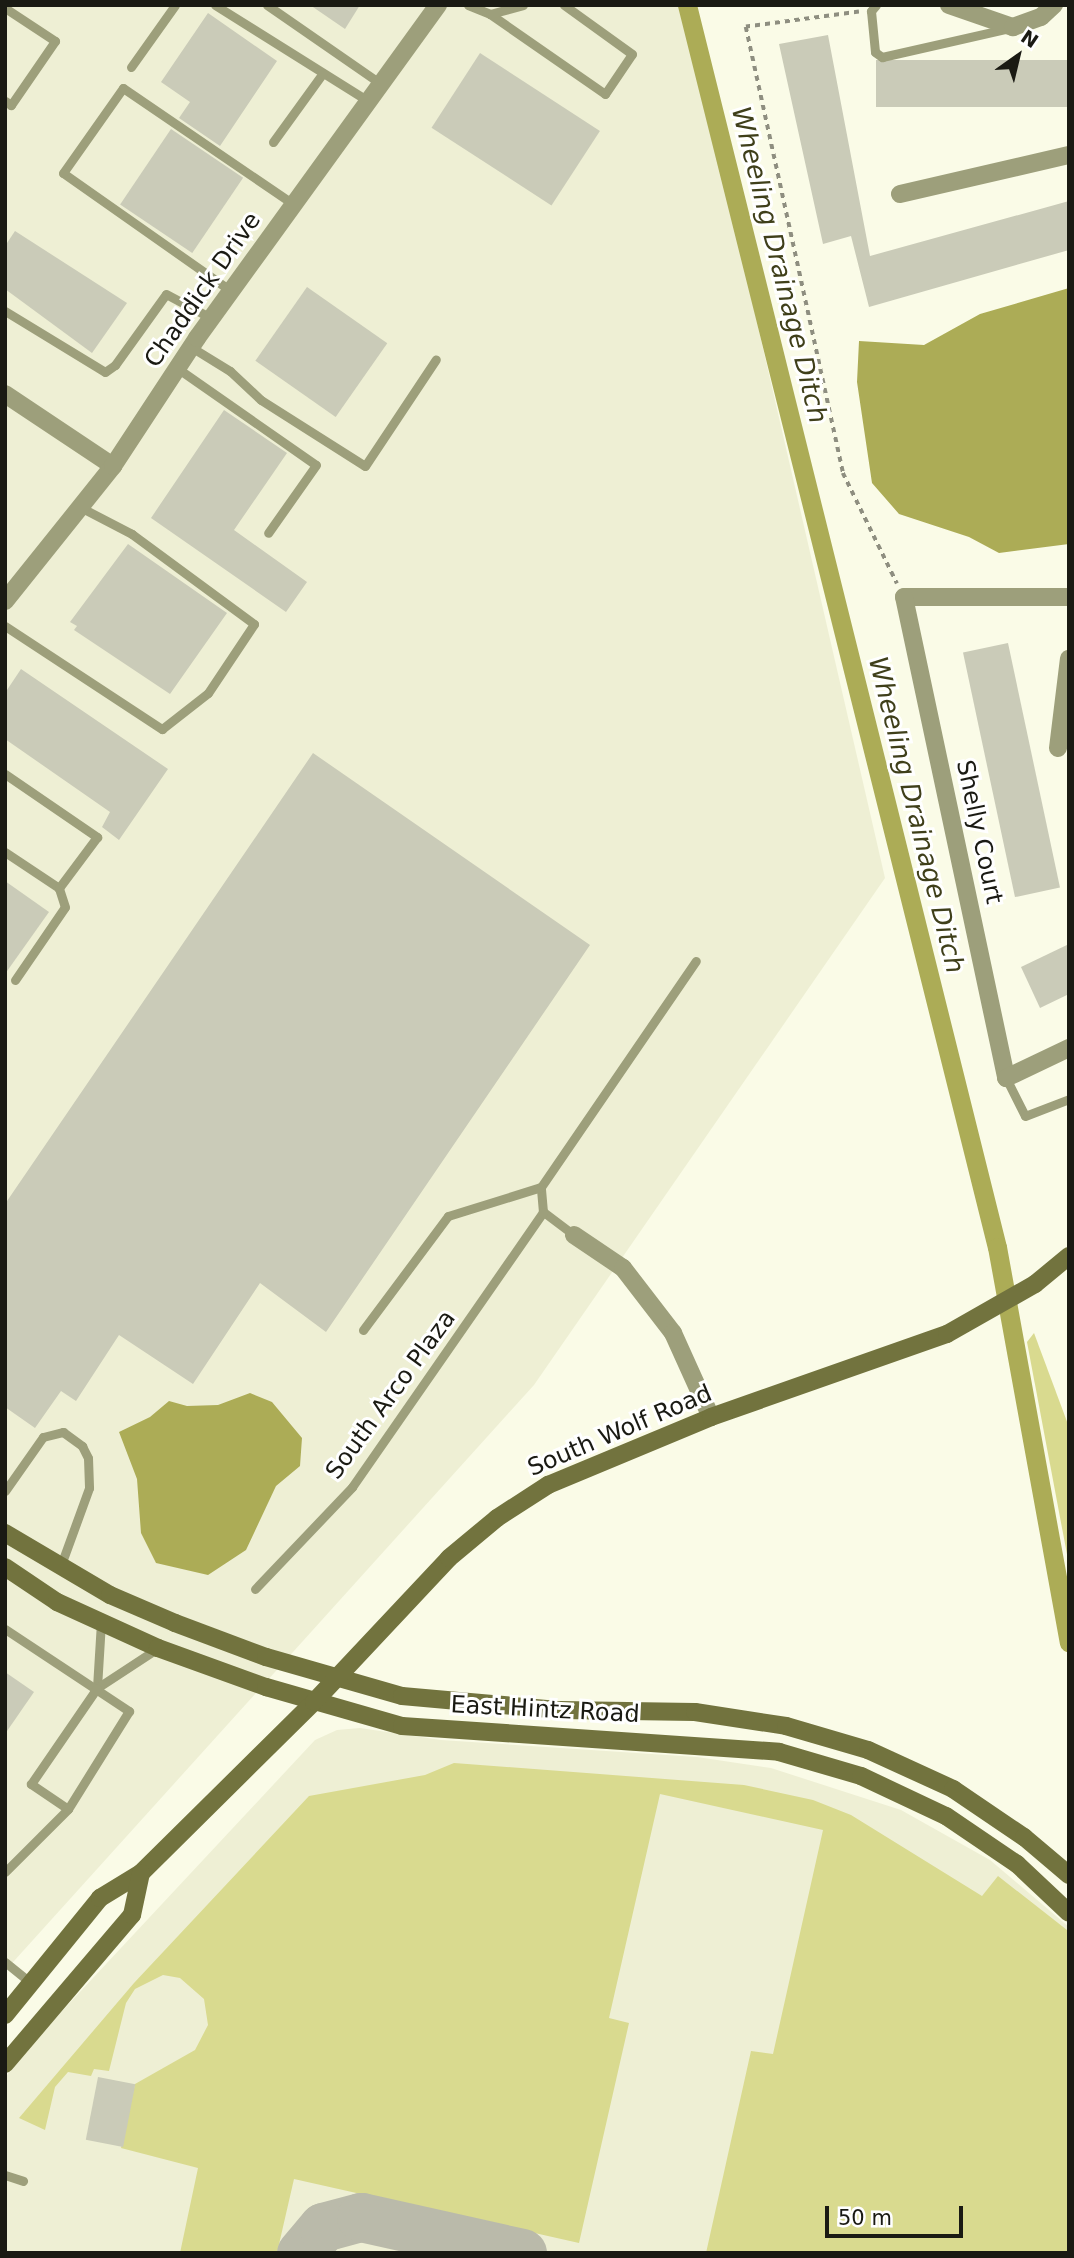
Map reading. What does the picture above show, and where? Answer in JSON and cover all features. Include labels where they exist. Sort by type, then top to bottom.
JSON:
[{"type":"main road","name":"South Wolf Road","points":[[5,2015],[100,1899],[141,1874],[314,1702],[449,1558],[497,1518],[548,1485],[711,1417],[947,1335],[1035,1284],[1069,1256]]},
{"type":"main road","name":"East Hintz Road","points":[[5,1533],[110,1595],[175,1623],[337,1678],[402,1696],[560,1710],[695,1712],[786,1726],[868,1750],[953,1789],[1024,1837],[1069,1875]]},
{"type":"main road","name":"East Hintz Road","points":[[5,1567],[57,1602],[158,1648],[314,1702],[402,1726],[779,1752],[861,1776],[946,1816],[1017,1864],[1057,1898],[1069,1913]]},
{"type":"main road","points":[[5,2064],[132,1915],[141,1874]]},
{"type":"street","name":"Chaddick Drive","points":[[5,601],[113,466],[211,318],[438,5]]},
{"type":"street","points":[[949,5],[1013,27],[1041,17],[1054,5]]},
{"type":"street","points":[[900,194],[1069,156]]},
{"type":"street","points":[[5,394],[113,466]]},
{"type":"street","points":[[904,597],[1069,597]]},
{"type":"street","name":"Shelly Court","points":[[904,597],[1006,1078]]},
{"type":"street","points":[[1058,748],[1069,659]]},
{"type":"street","points":[[1006,1078],[1069,1048]]},
{"type":"street","points":[[574,1236],[623,1268],[673,1333],[711,1417]]},
{"type":"lane","points":[[131,67],[175,5]]},
{"type":"lane","points":[[215,5],[368,101]]},
{"type":"lane","points":[[267,5],[381,84]]},
{"type":"lane","points":[[468,5],[491,14],[605,94],[632,54],[564,5]]},
{"type":"lane","points":[[491,14],[523,5]]},
{"type":"lane","points":[[5,8],[55,41],[11,105],[5,101]]},
{"type":"lane","points":[[874,8],[876,52],[881,57],[1013,27]]},
{"type":"lane","points":[[273,142],[323,73]]},
{"type":"lane","points":[[231,291],[63,173],[123,88],[293,204]]},
{"type":"lane","points":[[5,312],[105,372],[115,365],[166,294],[211,318]]},
{"type":"lane","points":[[191,347],[230,371],[261,400],[365,466],[436,359]]},
{"type":"lane","points":[[177,368],[316,465],[268,533]]},
{"type":"lane","points":[[5,626],[162,729],[208,693],[254,624],[132,534],[80,507]]},
{"type":"lane","points":[[5,774],[97,837],[59,888]]},
{"type":"lane","points":[[5,852],[59,888],[65,907],[15,981]]},
{"type":"lane","points":[[363,1330],[448,1216],[541,1187],[696,961]]},
{"type":"lane","points":[[1006,1078],[1026,1116],[1069,1098]]},
{"type":"lane","points":[[541,1187],[543,1212],[574,1236]]},
{"type":"lane","name":"South Arco Plaza","points":[[255,1589],[352,1487],[543,1212]]},
{"type":"lane","points":[[5,1491],[43,1437],[63,1432],[82,1446],[88,1458],[89,1489],[61,1565]]},
{"type":"lane","points":[[97,1688],[101,1622]]},
{"type":"lane","points":[[5,1629],[128,1711],[68,1809],[5,1872]]},
{"type":"lane","points":[[68,1809],[31,1784],[97,1688],[158,1648]]},
{"type":"lane","points":[[5,1962],[31,1983]]},
{"type":"lane","points":[[5,2175],[23,2181]]},
{"type":"path","points":[[874,8],[747,27],[843,473],[904,597]]},
{"type":"shaded area","points":[[5,5],[684,5],[885,878],[534,1385],[5,1971]]},
{"type":"shaded area","points":[[1069,288],[1069,544],[999,553],[969,537],[899,514],[872,483],[857,382],[859,341],[924,345],[980,314]]},
{"type":"shaded area","points":[[250,1393],[272,1402],[302,1438],[300,1466],[276,1486],[246,1550],[208,1575],[156,1563],[141,1533],[137,1479],[119,1432],[150,1417],[169,1401],[187,1406],[218,1405]]},
{"type":"shaded area","points":[[360,1728],[441,1740],[697,1757],[771,1768],[901,1810],[990,1860],[1069,1927],[1069,2253],[5,2253],[5,2078],[23,2053],[315,1740],[337,1730]]},
{"type":"green space","points":[[1034,1333],[1069,1427],[1069,1565],[1027,1342]]},
{"type":"green space","points":[[454,1763],[744,1785],[813,1800],[851,1815],[982,1896],[998,1876],[1067,1930],[1069,2253],[706,2253],[751,2051],[773,2054],[823,1830],[660,1794],[609,2018],[629,2023],[579,2243],[294,2179],[277,2253],[180,2253],[198,2168],[121,2148],[135,2084],[195,2050],[208,2025],[204,1999],[180,1978],[163,1975],[135,1989],[126,2003],[109,2071],[94,2069],[91,2076],[68,2072],[55,2087],[45,2130],[19,2118],[134,1983],[309,1796],[425,1775]]},
{"type":"building","points":[[310,5],[360,5],[345,29]]},
{"type":"building","points":[[208,13],[277,61],[220,146],[179,118],[190,102],[161,82]]},
{"type":"building","points":[[828,35],[870,256],[1069,201],[1069,250],[869,307],[851,236],[823,244],[779,44]]},
{"type":"building","points":[[480,53],[600,131],[551,206],[432,128]]},
{"type":"building","points":[[876,60],[1069,60],[1069,107],[876,107]]},
{"type":"building","points":[[171,129],[243,178],[192,253],[120,204]]},
{"type":"building","points":[[15,231],[127,303],[92,353],[5,289],[5,246]]},
{"type":"building","points":[[307,287],[387,343],[336,417],[255,361]]},
{"type":"building","points":[[224,410],[287,453],[234,530],[307,582],[286,612],[151,518]]},
{"type":"building","points":[[128,544],[227,613],[170,694],[74,630],[77,626],[70,622]]},
{"type":"building","points":[[1008,643],[1060,888],[1015,897],[963,653]]},
{"type":"building","points":[[21,669],[168,769],[119,840],[102,827],[110,812],[5,739],[5,693]]},
{"type":"building","points":[[313,753],[590,945],[326,1332],[260,1283],[193,1384],[119,1335],[76,1401],[61,1391],[35,1428],[5,1407],[5,1204]]},
{"type":"building","points":[[5,881],[49,912],[5,974]]},
{"type":"building","points":[[1069,944],[1069,994],[1040,1008],[1021,967]]},
{"type":"building","points":[[5,1672],[34,1692],[5,1734]]},
{"type":"building","points":[[98,2077],[135,2084],[123,2147],[86,2140]]},
{"type":"waterway","name":"Wheeling Drainage Ditch","points":[[687,5],[997,1247],[1069,1643]]},
{"type":"taxiway","points":[[301,2253],[323,2227],[361,2217],[522,2253]]}]
